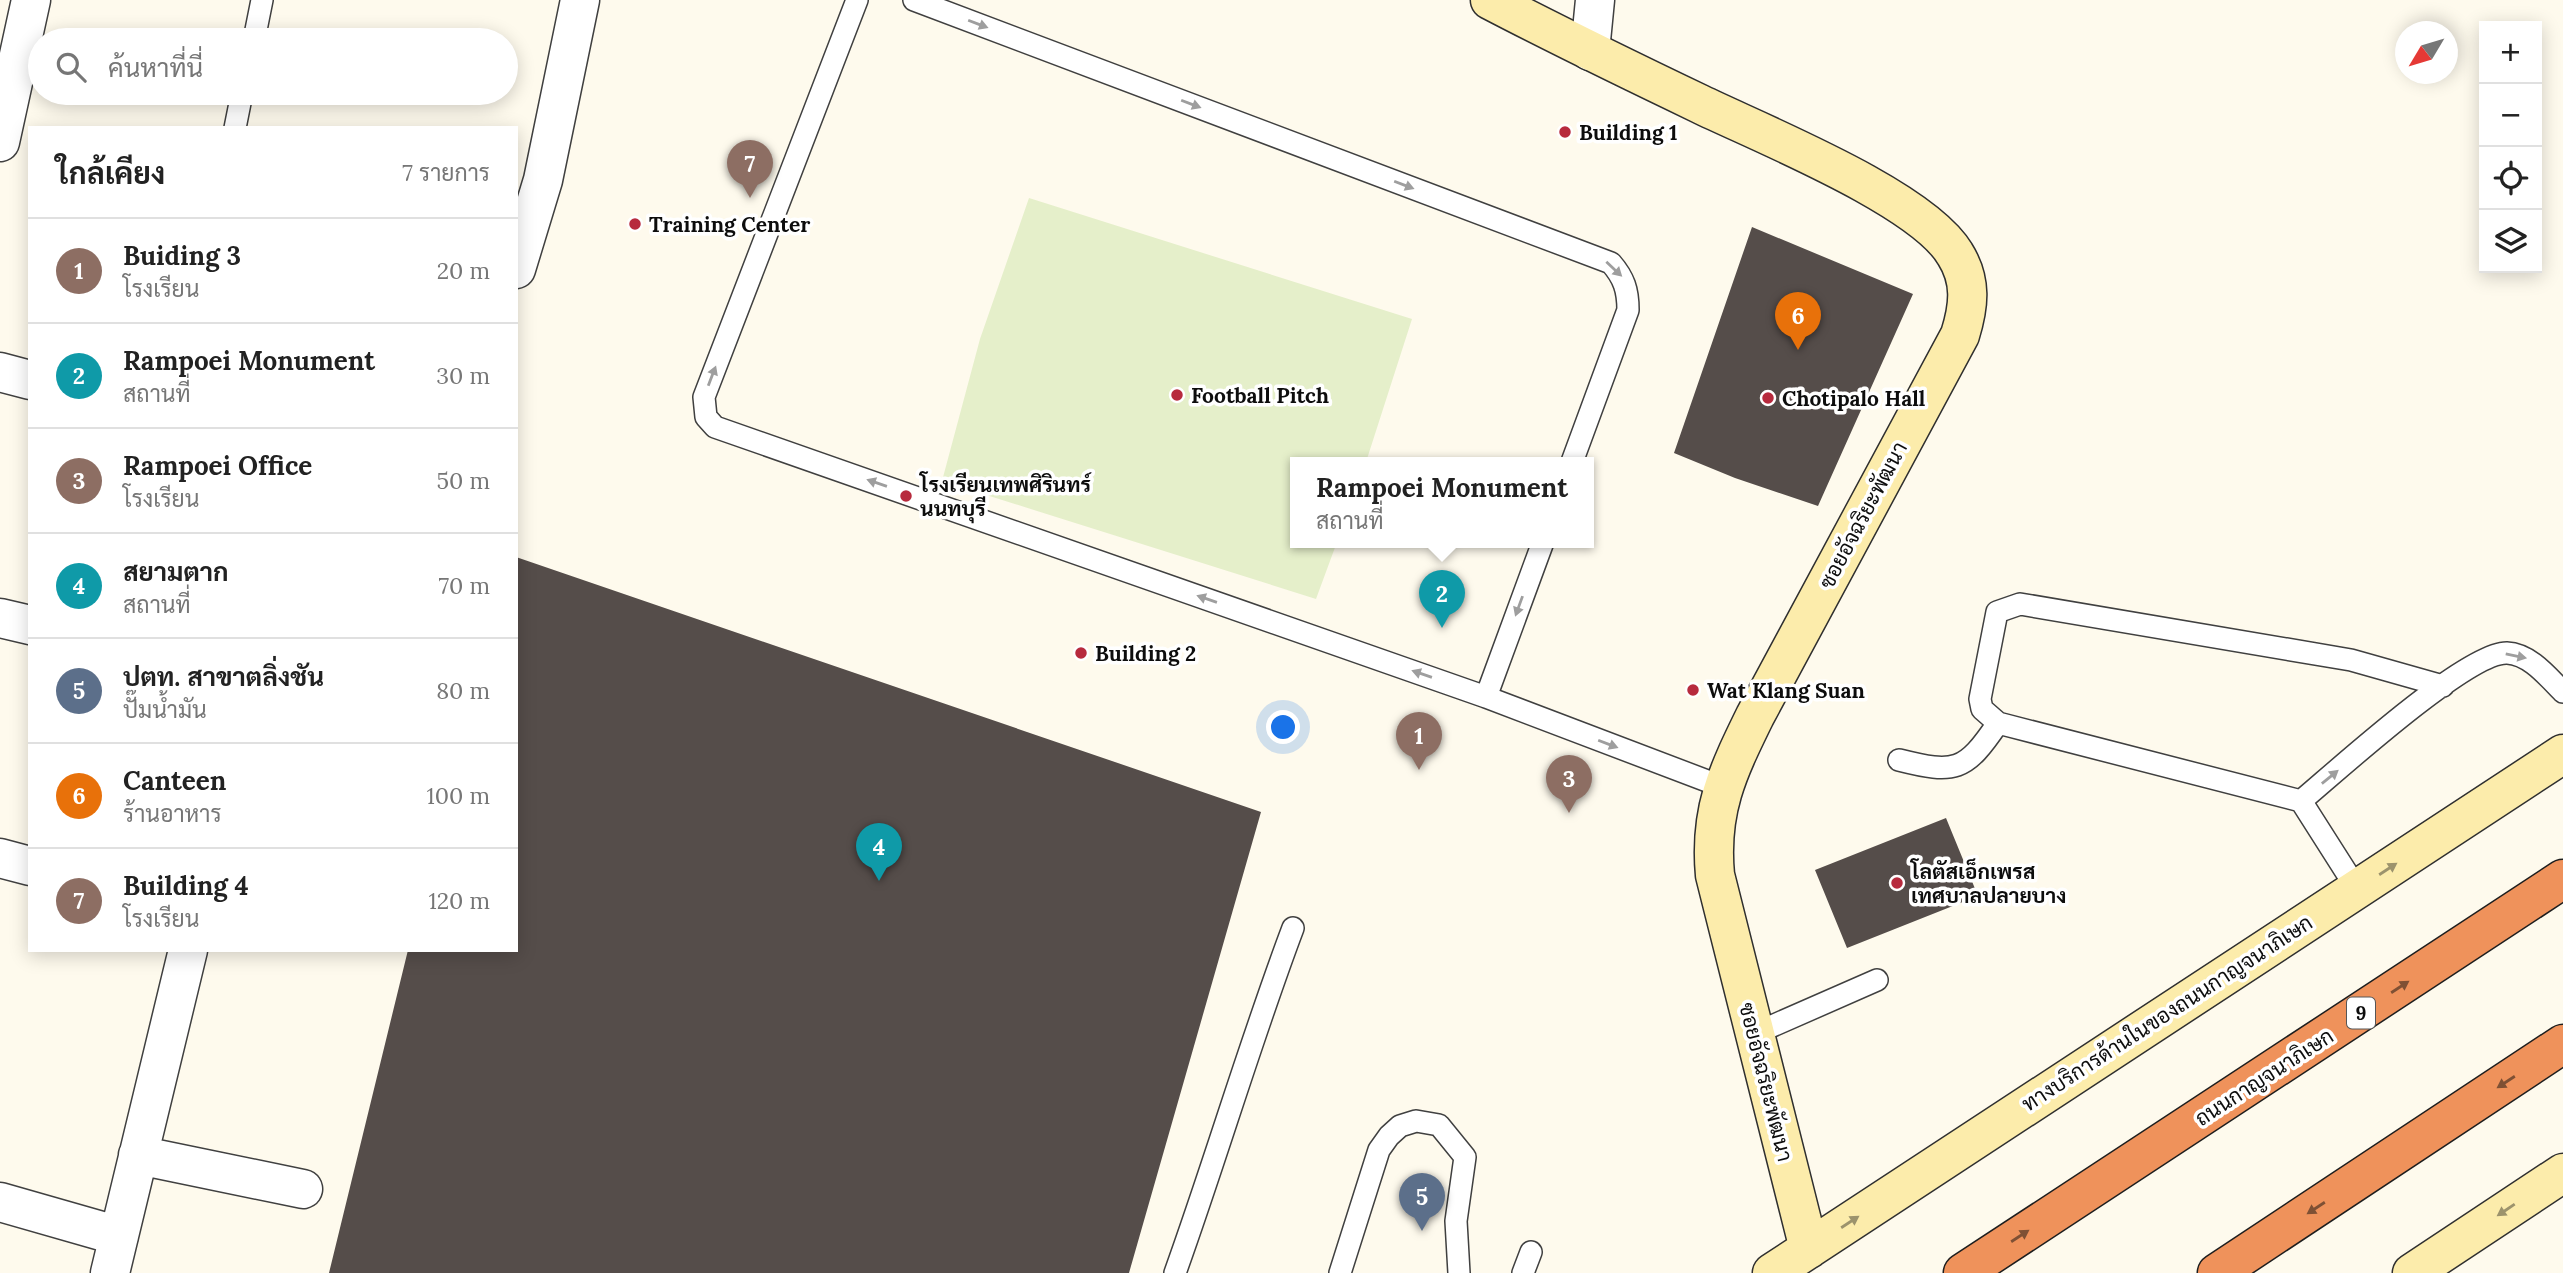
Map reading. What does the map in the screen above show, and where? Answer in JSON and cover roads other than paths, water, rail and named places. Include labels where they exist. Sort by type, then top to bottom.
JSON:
[{"type":"highway","name":"ถนนกาญจนาภิเษก","points":[[1963,1273],[2563,879]]},
{"type":"highway","points":[[2217,1273],[2563,1044]]},
{"type":"street","points":[[11,137],[31,0]]},
{"type":"street","points":[[518,262],[543,180],[580,0]]},
{"type":"street","name":"ซอยอัจฉริยะพัฒนา","points":[[1490,0],[1858,180],[1932,226],[1954,252],[1968,289],[1968,311],[1960,335],[1778,672],[1723,787],[1713,822],[1715,875],[1809,1249]]},
{"type":"street","points":[[1590,51],[1595,0]]},
{"type":"street","points":[[0,372],[28,379]]},
{"type":"street","points":[[0,618],[28,625]]},
{"type":"street","name":"ทางบริการด้านในของถนนกาญจนาภิเษก","points":[[1772,1273],[2563,754]]},
{"type":"street","points":[[0,858],[28,865]]},
{"type":"street","points":[[110,1273],[188,952]]},
{"type":"street","points":[[138,1155],[303,1189]]},
{"type":"street","points":[[2438,1266],[2563,1173]]},
{"type":"street","points":[[0,1202],[119,1236]]},
{"type":"lane","points":[[256,28],[262,0]]},
{"type":"lane","points":[[857,0],[704,397],[706,417],[715,427],[1486,697],[1723,787]]},
{"type":"lane","points":[[914,0],[1611,262],[1622,276],[1628,293],[1628,310],[1574,457]]},
{"type":"lane","points":[[235,126],[240,105]]},
{"type":"lane","points":[[1486,697],[1541,548]]},
{"type":"lane","points":[[2357,889],[2301,801],[1998,723],[1982,709],[1980,699],[1997,612],[2020,604],[2351,660],[2443,686]]},
{"type":"lane","points":[[2301,801],[2443,686],[2486,657],[2508,653],[2528,659],[2563,692]]},
{"type":"lane","points":[[1899,760],[1932,768],[1956,768],[1981,748],[1998,723]]},
{"type":"lane","points":[[1175,1273],[1293,929]]},
{"type":"lane","points":[[1754,1034],[1877,980]]},
{"type":"lane","points":[[1339,1273],[1379,1150],[1400,1126],[1416,1121],[1439,1125],[1465,1157],[1456,1221],[1459,1273]]},
{"type":"lane","points":[[1523,1273],[1531,1252]]},
{"type":"place","name":"Building 1","points":[[1565,132]]},
{"type":"place","name":"Building 4","points":[[750,198]]},
{"type":"place","name":"Training Center","points":[[635,224]]},
{"type":"place","name":"Canteen","points":[[1798,350]]},
{"type":"place","name":"Football Pitch","points":[[1177,395]]},
{"type":"place","name":"Chotipalo Hall","points":[[1768,398]]},
{"type":"place","name":"โรงเรียนเทพศิรินทร์ นนทบุรี","points":[[906,496]]},
{"type":"place","name":"Rampoei Monument","points":[[1442,628]]},
{"type":"place","name":"Building 2","points":[[1081,653]]},
{"type":"place","name":"Wat Klang Suan","points":[[1693,690]]},
{"type":"place","name":"Buiding 3","points":[[1419,770]]},
{"type":"place","name":"Rampoei Office","points":[[1569,813]]},
{"type":"place","name":"สยามตาก","points":[[879,881]]},
{"type":"place","name":"โลตัสเอ็กเพรส เทศบาลปลายบาง","points":[[1897,883]]},
{"type":"place","name":"ปตท. สาขาตลิ่งชัน","points":[[1422,1231]]}]
